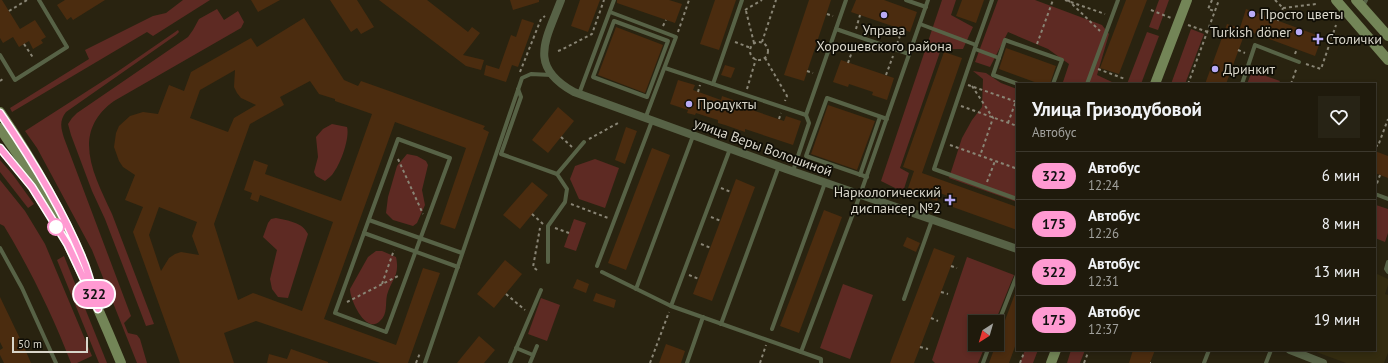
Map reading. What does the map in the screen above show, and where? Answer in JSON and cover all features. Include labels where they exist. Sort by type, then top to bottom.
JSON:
[{"type":"street","points":[[551,75],[546,66],[544,46],[561,0]]},
{"type":"street","points":[[1155,83],[1187,0]]},
{"type":"street","points":[[1336,0],[1388,60]]},
{"type":"street","points":[[1356,0],[1388,36]]},
{"type":"street","name":"улица Веры Волошиной","points":[[551,75],[565,87],[579,94],[648,120],[779,166],[792,172],[1016,249]]},
{"type":"street","points":[[0,112],[43,179],[66,223],[84,265],[98,309]]},
{"type":"street","points":[[0,128],[36,183],[68,245],[121,363]]},
{"type":"street","points":[[0,148],[32,187],[68,245]]},
{"type":"street","points":[[1051,363],[1056,351]]},
{"type":"street","points":[[1293,351],[1323,363]]},
{"type":"lane","points":[[0,55],[15,80],[68,47],[39,0]]},
{"type":"lane","points":[[579,94],[614,0]]},
{"type":"lane","points":[[713,84],[742,0]]},
{"type":"lane","points":[[792,172],[809,123],[806,115],[846,0]]},
{"type":"lane","points":[[906,0],[926,7]]},
{"type":"lane","points":[[801,352],[860,195],[928,0]]},
{"type":"lane","points":[[992,0],[934,169],[1016,199]]},
{"type":"lane","points":[[1087,83],[1118,0]]},
{"type":"lane","points":[[1366,0],[1364,6],[1366,12]]},
{"type":"lane","points":[[597,266],[648,120],[664,68],[676,37],[610,12]]},
{"type":"lane","points":[[593,77],[614,21],[668,41],[647,97]]},
{"type":"lane","points":[[920,24],[999,58]]},
{"type":"lane","points":[[836,29],[909,54]]},
{"type":"lane","points":[[1016,83],[992,75],[1005,40],[1062,60],[1053,83]]},
{"type":"lane","points":[[1242,83],[1255,45],[1299,62]]},
{"type":"lane","points":[[664,68],[806,115]]},
{"type":"lane","points":[[425,363],[522,78],[531,74],[551,75]]},
{"type":"lane","points":[[585,77],[593,77],[653,100]]},
{"type":"lane","points":[[518,89],[521,97],[501,154],[557,174],[567,189],[565,202],[548,226],[548,262]]},
{"type":"lane","points":[[866,177],[806,156],[827,98],[887,119]]},
{"type":"lane","points":[[860,175],[880,117]]},
{"type":"lane","points":[[636,289],[693,136]]},
{"type":"lane","points":[[398,139],[450,158],[386,332],[335,313],[394,150],[398,139]]},
{"type":"lane","points":[[557,174],[584,142]]},
{"type":"lane","points":[[671,306],[730,149]]},
{"type":"lane","points":[[721,324],[779,166]]},
{"type":"lane","points":[[772,329],[824,183]]},
{"type":"lane","points":[[1376,194],[1388,199]]},
{"type":"lane","points":[[369,220],[462,253]]},
{"type":"lane","points":[[904,299],[933,220]]},
{"type":"lane","points":[[364,233],[458,267]]},
{"type":"lane","points":[[0,248],[22,288],[56,363]]},
{"type":"lane","points":[[1388,262],[1386,269],[1388,272]]},
{"type":"lane","points":[[602,272],[671,306],[821,359],[821,363]]},
{"type":"lane","points":[[1001,315],[1016,278]]},
{"type":"lane","points":[[510,363],[541,290]]},
{"type":"lane","points":[[687,363],[703,318]]},
{"type":"lane","points":[[530,363],[537,346]]},
{"type":"lane","points":[[516,348],[533,355]]},
{"type":"lane","points":[[982,363],[987,351]]},
{"type":"lane","points":[[1204,363],[1209,351]]},
{"type":"lane","points":[[1266,363],[1271,351]]},
{"type":"path","points":[[10,12],[28,0]]},
{"type":"path","points":[[558,50],[561,50],[592,34],[604,0]]},
{"type":"path","points":[[676,37],[689,0]]},
{"type":"path","points":[[754,43],[762,42],[767,45],[769,51],[762,60],[756,59],[750,54],[754,43],[746,11],[762,0]]},
{"type":"path","points":[[762,42],[776,0]]},
{"type":"path","points":[[1035,50],[1053,0]]},
{"type":"path","points":[[1067,0],[1108,15]]},
{"type":"path","points":[[1067,0],[1101,32]]},
{"type":"path","points":[[1212,0],[1208,9],[1215,12]]},
{"type":"path","points":[[1188,83],[1219,0]]},
{"type":"path","points":[[1275,0],[1283,8]]},
{"type":"path","points":[[1283,8],[1316,4]]},
{"type":"path","points":[[1278,21],[1283,8]]},
{"type":"path","points":[[848,63],[860,15]]},
{"type":"path","points":[[593,19],[597,21]]},
{"type":"path","points":[[1291,83],[1299,62],[1321,69],[1336,25]]},
{"type":"path","points":[[728,40],[751,48]]},
{"type":"path","points":[[24,44],[38,65]]},
{"type":"path","points":[[765,58],[787,96],[783,107]]},
{"type":"path","points":[[745,95],[756,59]]},
{"type":"path","points":[[1093,67],[1125,79]]},
{"type":"path","points":[[0,81],[4,78]]},
{"type":"path","points":[[963,83],[1016,102],[1008,123]]},
{"type":"path","points":[[972,86],[993,118]]},
{"type":"path","points":[[956,105],[1016,126]]},
{"type":"path","points":[[980,156],[993,118]]},
{"type":"path","points":[[1376,145],[1378,146],[1388,119]]},
{"type":"path","points":[[584,142],[618,123]]},
{"type":"path","points":[[561,137],[576,150]]},
{"type":"path","points":[[943,143],[1015,168]]},
{"type":"path","points":[[394,150],[426,222]]},
{"type":"path","points":[[989,179],[995,161]]},
{"type":"path","points":[[1376,187],[1380,175]]},
{"type":"path","points":[[716,186],[731,192]]},
{"type":"path","points":[[565,202],[614,220]]},
{"type":"path","points":[[706,215],[721,220]]},
{"type":"path","points":[[537,270],[533,268],[542,223]]},
{"type":"path","points":[[695,242],[711,248]]},
{"type":"path","points":[[381,285],[396,245]]},
{"type":"path","points":[[951,266],[957,268]]},
{"type":"path","points":[[336,308],[408,271]]},
{"type":"path","points":[[684,273],[699,279]]},
{"type":"path","points":[[941,292],[948,294]]},
{"type":"path","points":[[506,294],[530,315]]},
{"type":"path","points":[[650,363],[671,306]]},
{"type":"path","points":[[931,318],[938,321]]},
{"type":"path","points":[[920,347],[928,349]]},
{"type":"path","points":[[1020,363],[1025,351]]},
{"type":"path","points":[[1084,363],[1089,351]]},
{"type":"shaded area","points":[[183,0],[210,0],[153,36],[147,32],[12,112],[10,108],[89,59],[85,50],[153,16],[166,13]]},
{"type":"shaded area","points":[[942,0],[956,0],[951,15],[973,27],[963,49],[941,49],[900,168],[909,173],[903,192],[881,181]]},
{"type":"shaded area","points":[[998,0],[1035,0],[1102,25],[1109,34],[1097,75],[1112,82],[1064,83],[1063,82],[1069,64],[1048,49],[1008,32],[990,67],[975,62]]},
{"type":"shaded area","points":[[1159,0],[1169,0],[1158,30],[1149,27]]},
{"type":"shaded area","points":[[217,9],[224,20],[238,11],[244,22],[241,28],[114,101],[101,113],[93,127],[89,141],[93,170],[112,214],[154,324],[146,326],[105,219],[92,191],[68,124],[77,113],[188,37],[199,19]]},
{"type":"shaded area","points":[[1191,29],[1204,34],[1185,83],[1171,83]]},
{"type":"shaded area","points":[[178,30],[179,32],[176,35],[66,112],[61,128],[131,316],[124,323],[128,333],[137,335],[140,339],[147,363],[137,363],[92,250],[37,148],[25,131],[117,72]]},
{"type":"shaded area","points":[[1147,32],[1159,36],[1141,83],[1127,83]]},
{"type":"shaded area","points":[[973,71],[986,73],[1001,83],[1016,89],[1016,202],[949,178],[962,138],[972,120],[982,107],[983,79]]},
{"type":"shaded area","points":[[1252,71],[1280,81],[1279,83],[1247,83]]},
{"type":"shaded area","points":[[332,124],[347,127],[348,131],[344,150],[337,168],[325,181],[316,176],[314,172],[318,157],[316,137],[323,129]]},
{"type":"shaded area","points":[[407,154],[417,156],[426,161],[428,165],[422,190],[425,205],[417,223],[413,226],[393,220],[386,213],[388,197],[397,166]]},
{"type":"shaded area","points":[[595,159],[619,168],[605,208],[579,199],[570,179],[575,166]]},
{"type":"shaded area","points":[[0,160],[34,204],[28,208],[0,172]]},
{"type":"shaded area","points":[[0,180],[25,211],[45,244],[92,356],[77,363],[71,363],[49,310],[32,276],[14,242],[4,226],[0,224]]},
{"type":"shaded area","points":[[1376,205],[1388,209],[1388,233],[1385,242],[1376,238]]},
{"type":"shaded area","points":[[276,218],[299,224],[308,234],[288,298],[278,297],[272,289],[270,279],[277,250],[263,237],[268,223],[271,219]]},
{"type":"shaded area","points":[[574,219],[586,223],[576,251],[564,247]]},
{"type":"shaded area","points":[[376,251],[382,251],[396,257],[397,269],[387,295],[386,309],[383,318],[375,324],[364,320],[356,308],[350,289],[368,257]]},
{"type":"shaded area","points":[[64,256],[107,363],[99,363],[57,260]]},
{"type":"shaded area","points":[[967,257],[1014,275],[998,315],[968,315],[968,351],[983,351],[978,363],[935,363],[932,360]]},
{"type":"shaded area","points":[[1376,273],[1388,279],[1385,294],[1388,295],[1388,353],[1384,363],[1346,363],[1314,351],[1376,351]]},
{"type":"shaded area","points":[[843,284],[873,295],[850,359],[820,348]]},
{"type":"shaded area","points":[[541,298],[560,305],[547,341],[528,334]]},
{"type":"shaded area","points":[[1025,351],[1038,351],[1033,363],[1020,363]]},
{"type":"shaded area","points":[[1071,351],[1085,351],[1080,363],[1067,363]]},
{"type":"building","points":[[0,0],[2,0],[20,29],[35,20],[46,37],[41,40],[43,43],[33,49],[29,41],[19,47],[13,37],[3,43],[0,38]]},
{"type":"building","points":[[65,0],[105,0],[73,20],[71,17],[67,20],[57,5]]},
{"type":"building","points":[[251,0],[280,0],[258,12]]},
{"type":"building","points":[[330,0],[357,0],[374,27],[361,34],[357,28],[351,32]]},
{"type":"building","points":[[379,0],[427,0],[468,32],[472,27],[480,33],[463,55],[484,60],[481,70],[466,66]]},
{"type":"building","points":[[510,0],[539,0],[539,2],[513,10]]},
{"type":"building","points":[[580,0],[600,0],[588,32],[571,26]]},
{"type":"building","points":[[617,0],[669,0],[682,4],[675,23],[617,3]]},
{"type":"building","points":[[715,0],[736,0],[719,50],[700,44]]},
{"type":"building","points":[[809,0],[831,0],[804,81],[784,75]]},
{"type":"building","points":[[856,0],[884,0],[917,12],[910,32],[851,12]]},
{"type":"building","points":[[962,0],[984,0],[976,23],[956,16]]},
{"type":"building","points":[[1126,0],[1147,0],[1119,74],[1100,68]]},
{"type":"building","points":[[1246,9],[1322,37],[1315,56],[1240,28]]},
{"type":"building","points":[[304,18],[344,80],[358,86],[361,81],[392,92],[485,126],[483,129],[489,132],[455,229],[440,224],[466,148],[395,122],[324,319],[396,345],[423,268],[440,273],[408,363],[380,363],[256,321],[224,333],[234,363],[180,363],[133,232],[143,207],[125,200],[135,175],[123,167],[119,161],[114,147],[116,133],[119,126],[130,116],[143,112],[158,114],[169,85],[184,91],[191,72],[251,38],[257,47]],"holes":[[[235,70],[234,87],[237,93],[241,98],[256,105],[234,118],[228,132],[190,118],[200,90]],[[310,81],[319,94],[372,114],[341,201],[265,174],[268,165],[254,160],[244,190],[252,193],[250,199],[258,202],[260,195],[333,222],[302,311],[253,293],[238,300],[214,224],[250,124],[284,105],[280,97]],[[159,207],[197,222],[192,236],[199,255],[181,252],[175,254],[169,258],[161,271],[149,235]]]},
{"type":"building","points":[[522,19],[534,23],[518,67],[512,65],[506,82],[484,75],[486,65],[499,69],[511,35],[516,37]]},
{"type":"building","points":[[1227,24],[1246,30],[1226,83],[1205,83]]},
{"type":"building","points":[[616,27],[663,45],[645,93],[598,75]]},
{"type":"building","points":[[1006,48],[1056,66],[1050,83],[1037,83],[999,69]]},
{"type":"building","points":[[944,52],[962,58],[922,173],[1016,207],[1016,230],[950,206],[953,198],[940,193],[937,201],[907,191],[914,171],[903,167]]},
{"type":"building","points":[[841,60],[894,78],[887,100],[872,95],[873,92],[849,84],[848,87],[833,82]]},
{"type":"building","points":[[725,65],[735,68],[731,78],[721,75]]},
{"type":"building","points":[[678,80],[695,85],[693,90],[721,100],[722,96],[756,108],[755,111],[784,121],[786,116],[801,121],[793,145],[745,129],[745,132],[718,123],[718,120],[696,113],[695,115],[687,113],[688,110],[670,104]]},
{"type":"building","points":[[828,105],[875,121],[857,170],[811,154]]},
{"type":"building","points":[[558,107],[574,121],[548,153],[532,140]]},
{"type":"building","points":[[626,127],[637,131],[625,164],[615,160]]},
{"type":"building","points":[[652,148],[670,155],[626,270],[608,263]]},
{"type":"building","points":[[1376,151],[1388,156],[1388,178],[1376,173]]},
{"type":"building","points":[[736,179],[755,187],[712,301],[693,294]]},
{"type":"building","points":[[532,182],[548,195],[520,229],[503,215]]},
{"type":"building","points":[[824,210],[842,217],[799,333],[780,326]]},
{"type":"building","points":[[907,237],[920,243],[916,252],[903,246]]},
{"type":"building","points":[[934,248],[955,256],[914,363],[890,363]]},
{"type":"building","points":[[505,260],[522,274],[494,308],[477,294]]},
{"type":"building","points":[[577,279],[589,284],[586,293],[573,288]]},
{"type":"building","points":[[1016,291],[1016,344],[1009,363],[989,363],[994,351],[1004,351],[1004,323]]},
{"type":"building","points":[[596,293],[616,300],[614,308],[593,301]]},
{"type":"building","points":[[0,297],[31,363],[4,363],[0,355],[0,350],[3,348],[0,342]]},
{"type":"building","points":[[479,336],[495,350],[484,363],[457,363]]},
{"type":"building","points":[[666,344],[685,351],[681,363],[659,363]]},
{"type":"building","points":[[291,349],[328,363],[267,363],[269,354],[287,359]]},
{"type":"building","points":[[1133,351],[1155,351],[1150,363],[1129,363]]},
{"type":"bus line","name":"322","points":[[0,113],[43,179],[66,223],[84,265],[98,309],[68,245],[32,187],[0,148]]},
{"type":"place","name":"Просто цветы","points":[[1252,14]]},
{"type":"place","name":"Управа Хорошевского района","points":[[884,15]]},
{"type":"place","name":"Turkish döner","points":[[1299,32]]},
{"type":"place","name":"Столички","points":[[1318,39]]},
{"type":"place","name":"Дринкит","points":[[1215,69]]},
{"type":"place","name":"Продукты","points":[[689,104]]},
{"type":"place","name":"Наркологический диспансер №2","points":[[950,200]]}]
